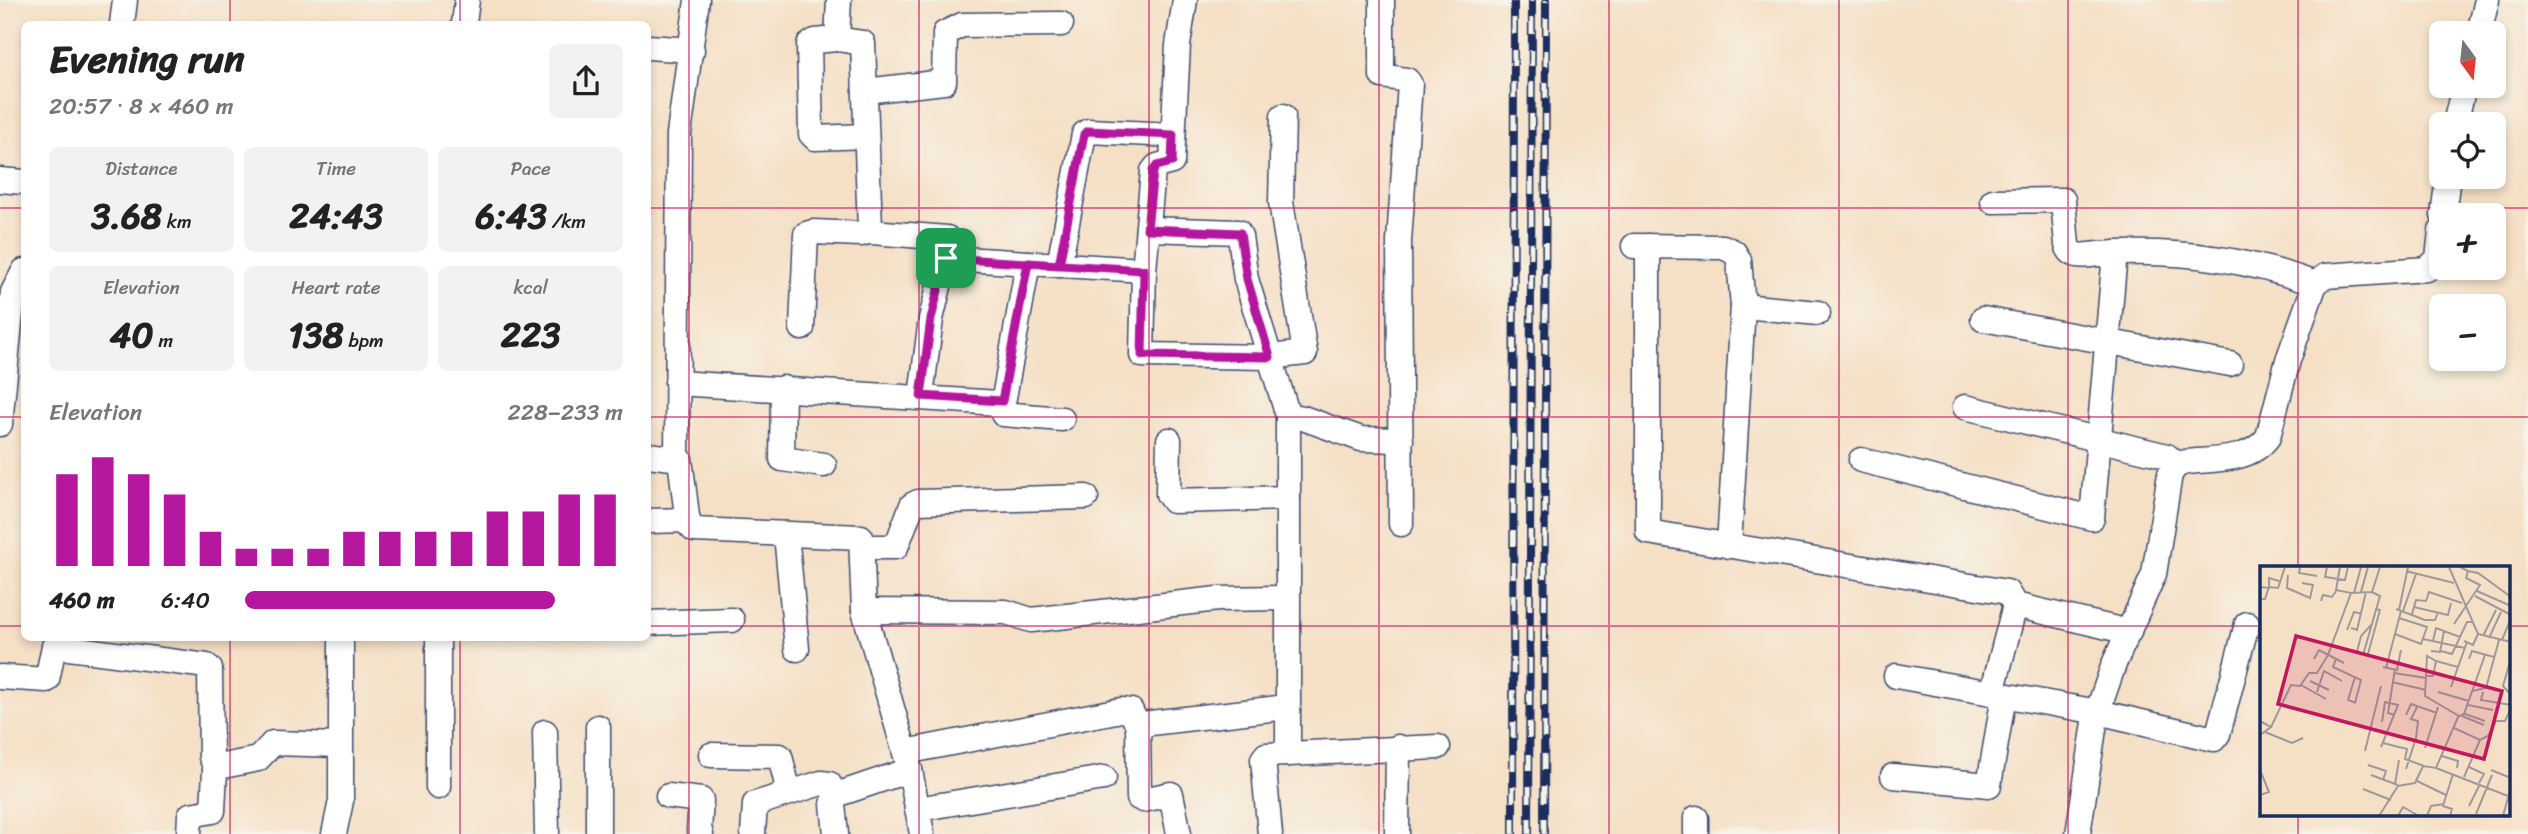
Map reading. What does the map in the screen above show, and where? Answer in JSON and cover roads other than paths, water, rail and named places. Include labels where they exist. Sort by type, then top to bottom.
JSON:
[{"type":"street","points":[[122,21],[125,0]]},
{"type":"street","points":[[677,458],[679,134],[697,0]]},
{"type":"street","points":[[837,38],[839,0]]},
{"type":"street","points":[[1185,0],[1178,45],[1172,162],[1157,166],[1153,171],[1144,270],[1142,355],[1270,357],[1303,355],[1306,350],[1281,202],[1283,116]]},
{"type":"street","points":[[1381,0],[1382,76],[1407,80],[1410,84],[1399,241],[1401,524]]},
{"type":"street","points":[[2482,21],[2487,0]]},
{"type":"street","points":[[865,91],[944,82],[945,33],[951,28],[1061,24]]},
{"type":"street","points":[[866,136],[815,138],[811,134],[809,45],[815,41],[837,38],[863,41],[871,231]]},
{"type":"street","points":[[651,47],[692,50]]},
{"type":"street","points":[[1059,265],[1084,134],[1088,131],[1173,135]]},
{"type":"street","points":[[0,180],[21,182]]},
{"type":"street","points":[[1993,201],[2061,199],[2069,251],[2077,256],[2115,253],[2233,260],[2273,268],[2315,284]]},
{"type":"street","points":[[1147,229],[1240,233],[1247,279],[1288,416],[1288,754]]},
{"type":"street","points":[[802,328],[806,234],[861,234],[871,231],[947,237],[950,241],[931,319],[921,396]]},
{"type":"street","points":[[1729,546],[1743,274],[1734,252],[1723,247],[1641,246],[1646,528],[1650,534],[2007,592],[2015,604],[2129,632]]},
{"type":"street","points":[[1861,460],[2088,519],[2094,515],[2115,253]]},
{"type":"street","points":[[946,258],[1144,270]]},
{"type":"street","points":[[999,403],[1004,398],[1028,263]]},
{"type":"street","points":[[2078,834],[2098,712],[2154,574],[2170,474],[2177,465],[2246,454],[2261,447],[2268,437],[2288,359],[2315,284],[2325,276],[2429,267]]},
{"type":"street","points":[[0,424],[16,270]]},
{"type":"street","points":[[1743,306],[1818,313]]},
{"type":"street","points":[[1983,319],[2108,344],[2230,364]]},
{"type":"street","points":[[677,383],[921,396],[999,403]]},
{"type":"street","points":[[783,388],[782,459],[824,465]]},
{"type":"street","points":[[999,403],[1003,414],[1062,419]]},
{"type":"street","points":[[1965,407],[2167,456],[2177,465]]},
{"type":"street","points":[[1288,416],[1303,418],[1361,439],[1401,440]]},
{"type":"street","points":[[1169,440],[1168,494],[1173,501],[1288,498]]},
{"type":"street","points":[[651,455],[677,458],[682,463],[688,520],[694,530],[861,537],[864,611],[907,761],[922,834]]},
{"type":"street","points":[[863,547],[896,547],[912,505],[918,502],[1086,497]]},
{"type":"street","points":[[651,521],[688,520]]},
{"type":"street","points":[[786,534],[797,649]]},
{"type":"street","points":[[864,611],[1006,612],[1031,620],[1218,599],[1287,598]]},
{"type":"street","points":[[1893,776],[1989,785],[1998,694],[2015,604]]},
{"type":"street","points":[[651,623],[732,620]]},
{"type":"street","points":[[1896,676],[2098,712],[2214,739],[2218,734],[2247,624]]},
{"type":"street","points":[[334,834],[341,801],[341,641]]},
{"type":"street","points":[[438,641],[438,787]]},
{"type":"street","points":[[0,677],[47,680],[54,646],[207,666],[210,669],[211,757],[216,768],[213,811],[190,815],[189,834]]},
{"type":"street","points":[[1138,723],[1287,707]]},
{"type":"street","points":[[836,834],[833,804],[836,795],[907,761],[1121,710],[1131,711],[1138,723],[1139,798],[1143,800],[1171,794],[1179,834]]},
{"type":"street","points":[[598,727],[598,834]]},
{"type":"street","points":[[545,732],[547,834]]},
{"type":"street","points":[[216,768],[223,764],[258,759],[273,743],[340,745]]},
{"type":"street","points":[[1397,834],[1398,747]]},
{"type":"street","points":[[1270,834],[1263,759],[1266,755],[1438,747]]},
{"type":"street","points":[[710,755],[780,756],[789,793]]},
{"type":"street","points":[[917,809],[1104,778]]},
{"type":"street","points":[[753,834],[754,805],[826,783],[836,795]]},
{"type":"street","points":[[668,796],[702,800],[701,834]]},
{"type":"railway","points":[[1513,834],[1514,0]]},
{"type":"railway","points":[[1529,834],[1532,0]]},
{"type":"railway","points":[[1544,834],[1546,0]]}]
